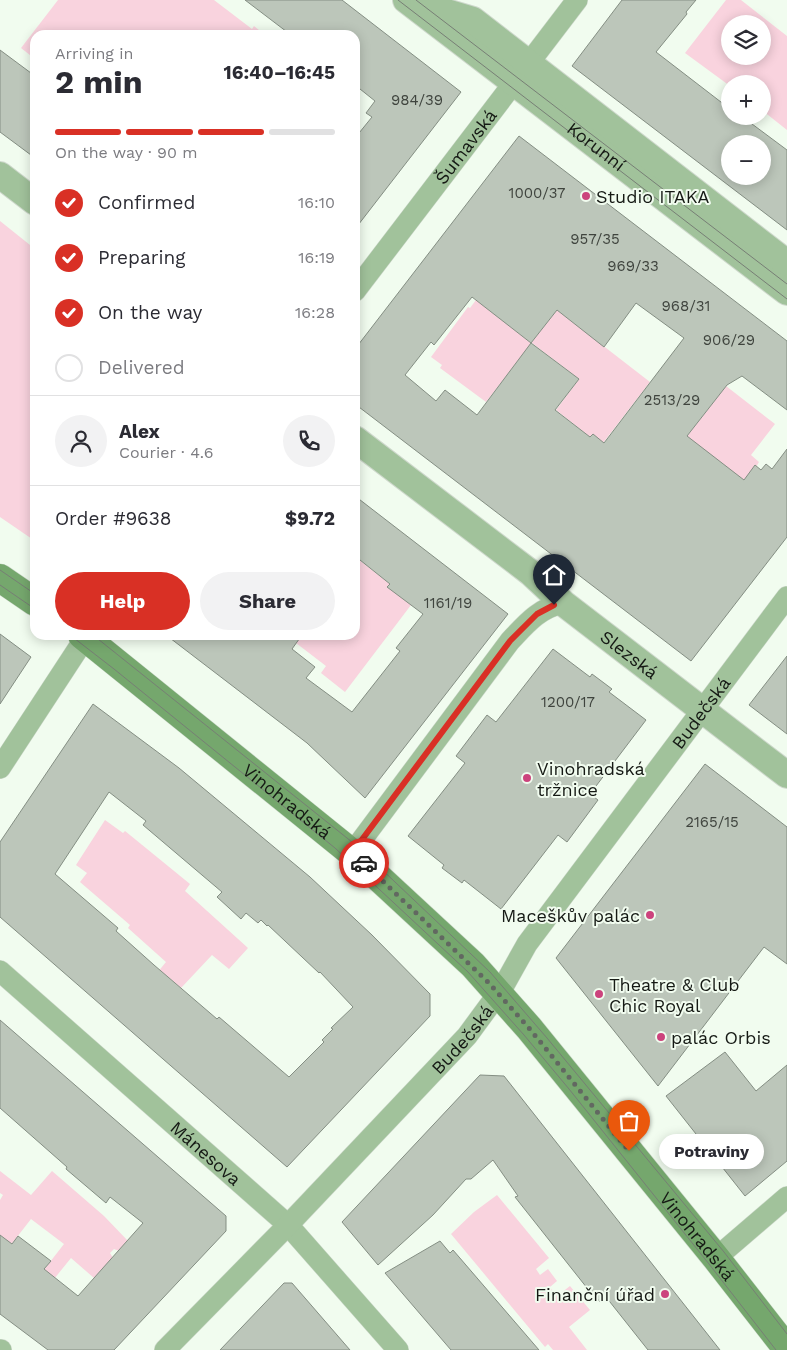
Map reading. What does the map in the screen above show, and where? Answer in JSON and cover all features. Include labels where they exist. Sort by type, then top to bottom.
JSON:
[{"type":"main road","points":[[0,578],[30,599]]},
{"type":"main road","name":"Vinohradská","points":[[90,640],[352,853],[472,965],[499,993],[716,1258],[787,1349]]},
{"type":"street","name":"Korunní","points":[[407,0],[521,73],[787,263]]},
{"type":"street","name":"Šumavská","points":[[360,284],[577,0]]},
{"type":"street","name":"Korunní","points":[[521,73],[787,292]]},
{"type":"street","points":[[0,175],[30,198]]},
{"type":"street","name":"Slezská","points":[[360,443],[531,573],[563,603],[787,775]]},
{"type":"street","name":"Budečská","points":[[165,1350],[288,1225],[467,1036],[499,993],[527,944],[787,597]]},
{"type":"street","points":[[352,853],[510,641],[537,614],[554,605],[563,603]]},
{"type":"street","points":[[0,768],[82,640]]},
{"type":"street","name":"Mánesova","points":[[0,971],[288,1225],[398,1350]]},
{"type":"street","points":[[716,1258],[787,1197]]},
{"type":"shaded area","points":[[58,0],[214,0],[252,29],[254,26],[259,30],[35,30]]},
{"type":"shaded area","points":[[726,0],[741,0],[760,15],[721,15],[721,65],[771,65],[771,23],[787,36],[787,130],[771,117],[771,75],[721,75],[721,79],[685,53]]},
{"type":"shaded area","points":[[30,36],[30,55],[21,48]]},
{"type":"shaded area","points":[[0,221],[30,245],[30,538],[0,517]]},
{"type":"shaded area","points":[[476,300],[531,343],[557,310],[650,382],[603,443],[593,434],[590,437],[556,410],[579,379],[532,343],[486,402],[440,368],[442,365],[431,357],[468,307],[470,308]]},
{"type":"shaded area","points":[[726,386],[775,424],[751,455],[759,462],[737,500],[674,453]]},
{"type":"shaded area","points":[[360,561],[390,584],[388,587],[411,605],[345,692],[321,673],[326,666],[296,643],[298,640],[360,640]]},
{"type":"shaded area","points":[[105,820],[123,833],[125,831],[190,884],[185,891],[248,948],[229,969],[212,955],[181,988],[166,975],[162,978],[157,973],[166,962],[128,928],[130,925],[80,882],[87,873],[76,865]]},
{"type":"shaded area","points":[[0,1171],[31,1195],[52,1171],[104,1216],[128,1241],[119,1251],[114,1249],[110,1253],[113,1258],[94,1278],[71,1258],[54,1279],[43,1271],[64,1244],[31,1219],[10,1246],[0,1235],[0,1200],[3,1195],[0,1193]]},
{"type":"shaded area","points":[[497,1195],[549,1258],[536,1269],[540,1275],[548,1269],[557,1281],[550,1287],[557,1296],[570,1286],[590,1310],[569,1327],[587,1350],[553,1350],[548,1344],[545,1347],[451,1234],[474,1212]]},
{"type":"building","points":[[245,0],[342,0],[461,92],[360,223],[360,132],[372,117],[366,113],[375,101],[360,89],[360,30],[284,30]]},
{"type":"building","points":[[622,0],[696,0],[656,52],[721,102],[721,125],[753,125],[767,135],[721,135],[721,180],[572,66]]},
{"type":"building","points":[[0,50],[30,72],[30,154],[0,132]]},
{"type":"building","points":[[519,136],[787,341],[787,410],[742,376],[727,385],[687,436],[744,480],[755,465],[761,470],[766,464],[772,469],[787,449],[787,537],[691,661],[360,408],[360,343]],"holes":[[[472,297],[531,343],[477,415],[445,390],[436,401],[405,375],[431,342],[434,345]],[[636,303],[684,338],[604,443],[593,434],[590,437],[555,410],[579,379],[531,343],[557,310],[604,347]]]},
{"type":"building","points":[[771,138],[787,150],[787,230],[728,185],[771,185]]},
{"type":"building","points":[[360,500],[508,614],[365,798],[307,743],[173,640],[298,640],[292,649],[315,667],[306,678],[352,712],[400,651],[396,648],[423,614],[387,587],[390,584],[360,560]]},
{"type":"building","points":[[0,634],[31,657],[0,704]]},
{"type":"building","name":"Vinohradská tržnice","points":[[553,649],[590,677],[592,674],[612,689],[609,692],[646,720],[590,794],[598,800],[567,842],[558,835],[501,909],[464,880],[462,883],[442,868],[444,865],[408,836],[465,763],[456,756],[487,715],[496,722]]},
{"type":"building","points":[[787,656],[787,734],[749,705]]},
{"type":"building","points":[[93,704],[179,768],[310,877],[372,935],[430,994],[430,1016],[287,1167],[0,917],[0,842]],"holes":[[[109,792],[146,821],[143,825],[222,892],[217,897],[241,919],[246,913],[258,923],[261,920],[268,925],[320,972],[353,1007],[331,1028],[333,1029],[322,1040],[324,1042],[289,1077],[154,965],[116,931],[118,928],[55,874]]]},
{"type":"building","points":[[705,764],[787,827],[787,964],[764,947],[658,1086],[556,958]]},
{"type":"building","points":[[0,1020],[226,1216],[226,1231],[114,1350],[48,1350],[0,1314],[0,1235],[12,1244],[18,1236],[51,1261],[44,1269],[78,1296],[143,1223],[110,1197],[106,1203],[0,1108]]},
{"type":"building","points":[[725,1052],[756,1091],[787,1065],[787,1161],[745,1196],[666,1096]]},
{"type":"building","points":[[480,1075],[504,1076],[720,1350],[648,1350],[606,1297],[600,1302],[591,1293],[515,1197],[518,1196],[493,1160],[471,1179],[466,1179],[433,1215],[378,1265],[342,1222]]},
{"type":"building","points":[[440,1241],[450,1253],[453,1250],[539,1350],[451,1350],[385,1273]]},
{"type":"building","points":[[284,1283],[292,1283],[350,1350],[220,1350]]},
{"type":"tram line","points":[[398,0],[787,299]]},
{"type":"tram line","points":[[416,0],[787,284]]},
{"type":"tram line","points":[[0,570],[30,591]]},
{"type":"tram line","points":[[0,585],[30,606]]},
{"type":"tram line","points":[[76,640],[335,848],[468,972],[569,1089],[776,1350]]},
{"type":"tram line","points":[[99,640],[357,846],[490,972],[724,1252],[787,1334]]},
{"type":"way so far","points":[[364,863],[488,982],[529,1028],[629,1151]]},
{"type":"place","name":"Studio ITAKA","points":[[586,196]]},
{"type":"place","name":"Vinohradská tržnice","points":[[527,778]]},
{"type":"place","name":"Maceškův palác","points":[[650,915]]},
{"type":"place","name":"Theatre & Club Chic Royal","points":[[599,994]]},
{"type":"place","name":"palác Orbis","points":[[661,1037]]},
{"type":"place","name":"Potraviny","points":[[629,1151]]},
{"type":"place","name":"Finanční úřad","points":[[665,1294]]},
{"type":"route","points":[[364,863],[352,853],[510,641],[537,614],[545,608],[554,605]]}]
